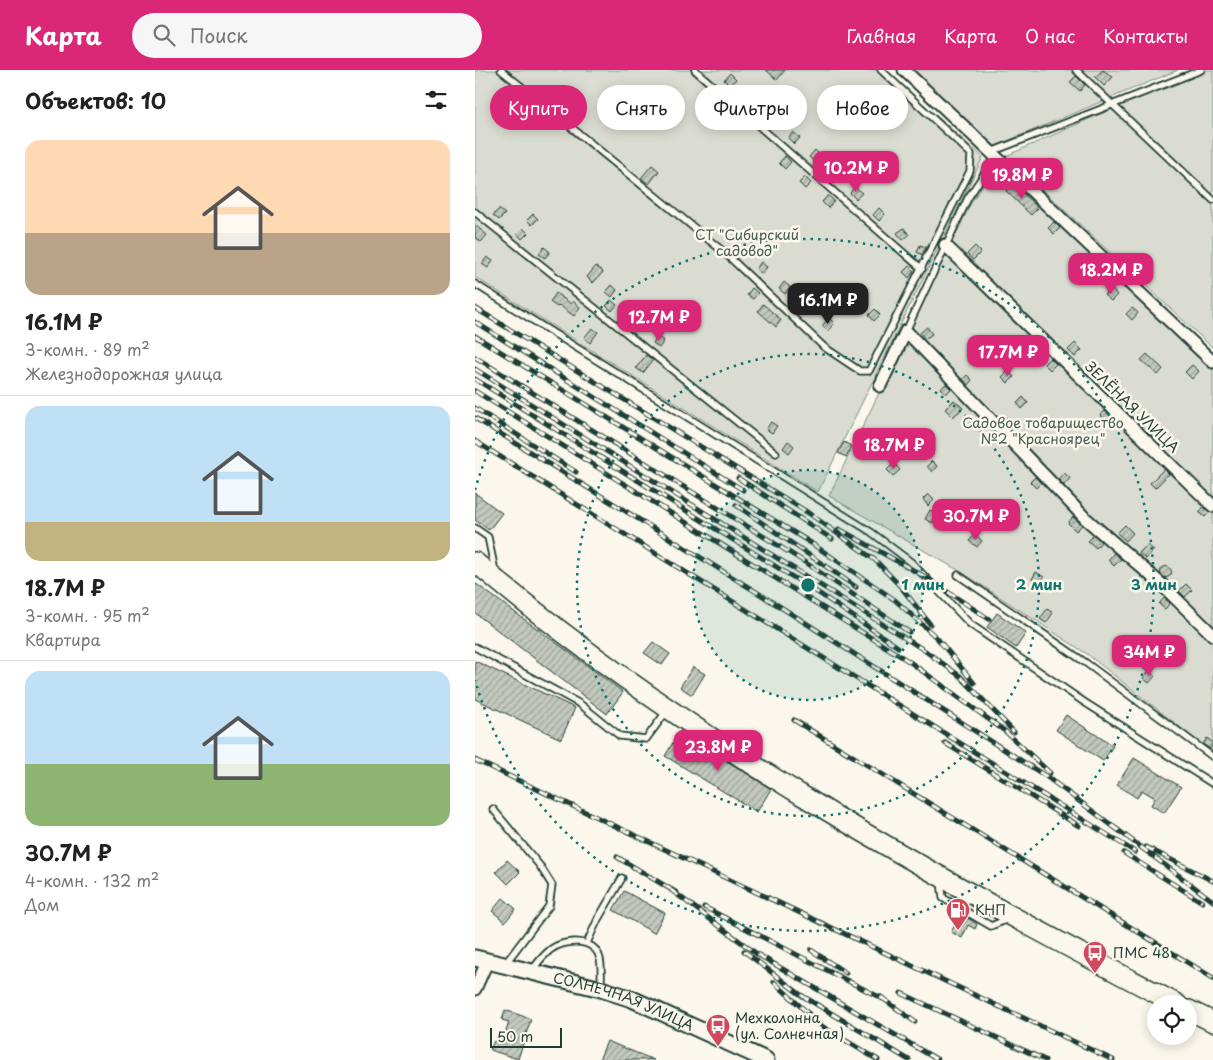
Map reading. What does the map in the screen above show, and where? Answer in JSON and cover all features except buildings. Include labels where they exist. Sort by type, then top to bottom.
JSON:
[{"type":"highway","points":[[475,562],[576,642],[669,708],[765,771],[941,877],[1160,995]]},
{"type":"highway","points":[[1197,1014],[1213,1022]]},
{"type":"street","points":[[904,70],[1213,362]]},
{"type":"street","name":"ЗЕЛЁНАЯ УЛИЦА","points":[[945,245],[1213,506]]},
{"type":"street","points":[[879,386],[906,330],[1085,518],[1161,584],[1213,635]]},
{"type":"street","points":[[475,989],[481,960]]},
{"type":"street","name":"СОЛНЕЧНАЯ УЛИЦА","points":[[481,960],[531,974],[601,989],[632,999],[766,1060]]},
{"type":"lane","points":[[501,70],[725,253],[825,348],[860,371],[869,371],[922,269],[969,171],[971,154],[881,70]]},
{"type":"lane","points":[[695,70],[922,269]]},
{"type":"lane","points":[[1076,70],[1213,200]]},
{"type":"lane","points":[[906,330],[968,198],[993,154],[1201,70]]},
{"type":"lane","points":[[475,212],[776,453]]},
{"type":"lane","points":[[475,284],[871,532],[911,562],[970,624],[1084,702],[1213,784]]},
{"type":"lane","points":[[475,528],[488,537],[497,580]]},
{"type":"lane","points":[[958,575],[1086,663],[1213,757]]},
{"type":"lane","points":[[475,647],[580,704],[620,736],[646,739],[669,708]]},
{"type":"lane","points":[[493,809],[540,866],[552,885],[549,906],[504,966]]},
{"type":"lane","points":[[587,943],[622,878]]},
{"type":"lane","points":[[531,974],[539,960],[552,948],[579,942],[587,943],[600,957],[601,989]]},
{"type":"green space","name":"СТ \"Сибирский садовод\"","points":[[475,70],[885,70],[902,85],[817,85],[817,130],[908,130],[908,90],[983,157],[818,492],[475,277]]},
{"type":"green space","points":[[907,70],[1178,70],[995,146]]},
{"type":"green space","points":[[1199,70],[1213,70],[1213,348],[1006,156]]},
{"type":"green space","name":"Садовое товарищество №2 \"Красноярец\"","points":[[996,166],[1213,366],[1213,753],[1087,654],[963,573],[829,496],[972,201]]},
{"type":"railway","points":[[475,308],[807,512],[875,560],[901,587],[930,624]]},
{"type":"railway","points":[[475,322],[743,490]]},
{"type":"railway","points":[[475,336],[811,543],[895,600],[937,638],[974,683]]},
{"type":"railway","points":[[475,357],[803,561],[909,632]]},
{"type":"railway","points":[[475,369],[924,650],[960,676],[1014,732]]},
{"type":"railway","points":[[475,379],[820,594],[898,647]]},
{"type":"railway","points":[[475,391],[910,662],[1006,732],[1050,773]]},
{"type":"railway","points":[[475,408],[576,472]]},
{"type":"railway","points":[[475,418],[779,606],[1047,777],[1213,901]]},
{"type":"railway","points":[[475,441],[1135,852]]},
{"type":"railway","points":[[738,478],[832,539]]},
{"type":"railway","points":[[736,505],[856,587]]},
{"type":"railway","points":[[839,529],[922,575],[989,619]]},
{"type":"railway","points":[[794,720],[1213,978]]},
{"type":"railway","points":[[945,743],[1079,826]]},
{"type":"railway","points":[[475,760],[1113,1060]]},
{"type":"railway","points":[[1146,847],[1213,881]]},
{"type":"railway","points":[[1124,853],[1202,902]]},
{"type":"railway","points":[[617,857],[677,893]]},
{"type":"railway","points":[[671,890],[757,954],[938,1060]]},
{"type":"railway","points":[[704,907],[887,1001]]},
{"type":"railway","points":[[811,950],[846,973]]},
{"type":"railway","points":[[744,951],[801,995],[909,1060]]},
{"type":"railway","points":[[774,982],[823,1027],[878,1060]]},
{"type":"railway","points":[[901,993],[1045,1060]]},
{"type":"railway","points":[[881,997],[915,1022]]},
{"type":"place","name":"КНП","points":[[958,931]]},
{"type":"place","name":"ПМС 48","points":[[1095,974]]},
{"type":"place","name":"Мехколонна (ул. Солнечная)","points":[[718,1047]]}]
